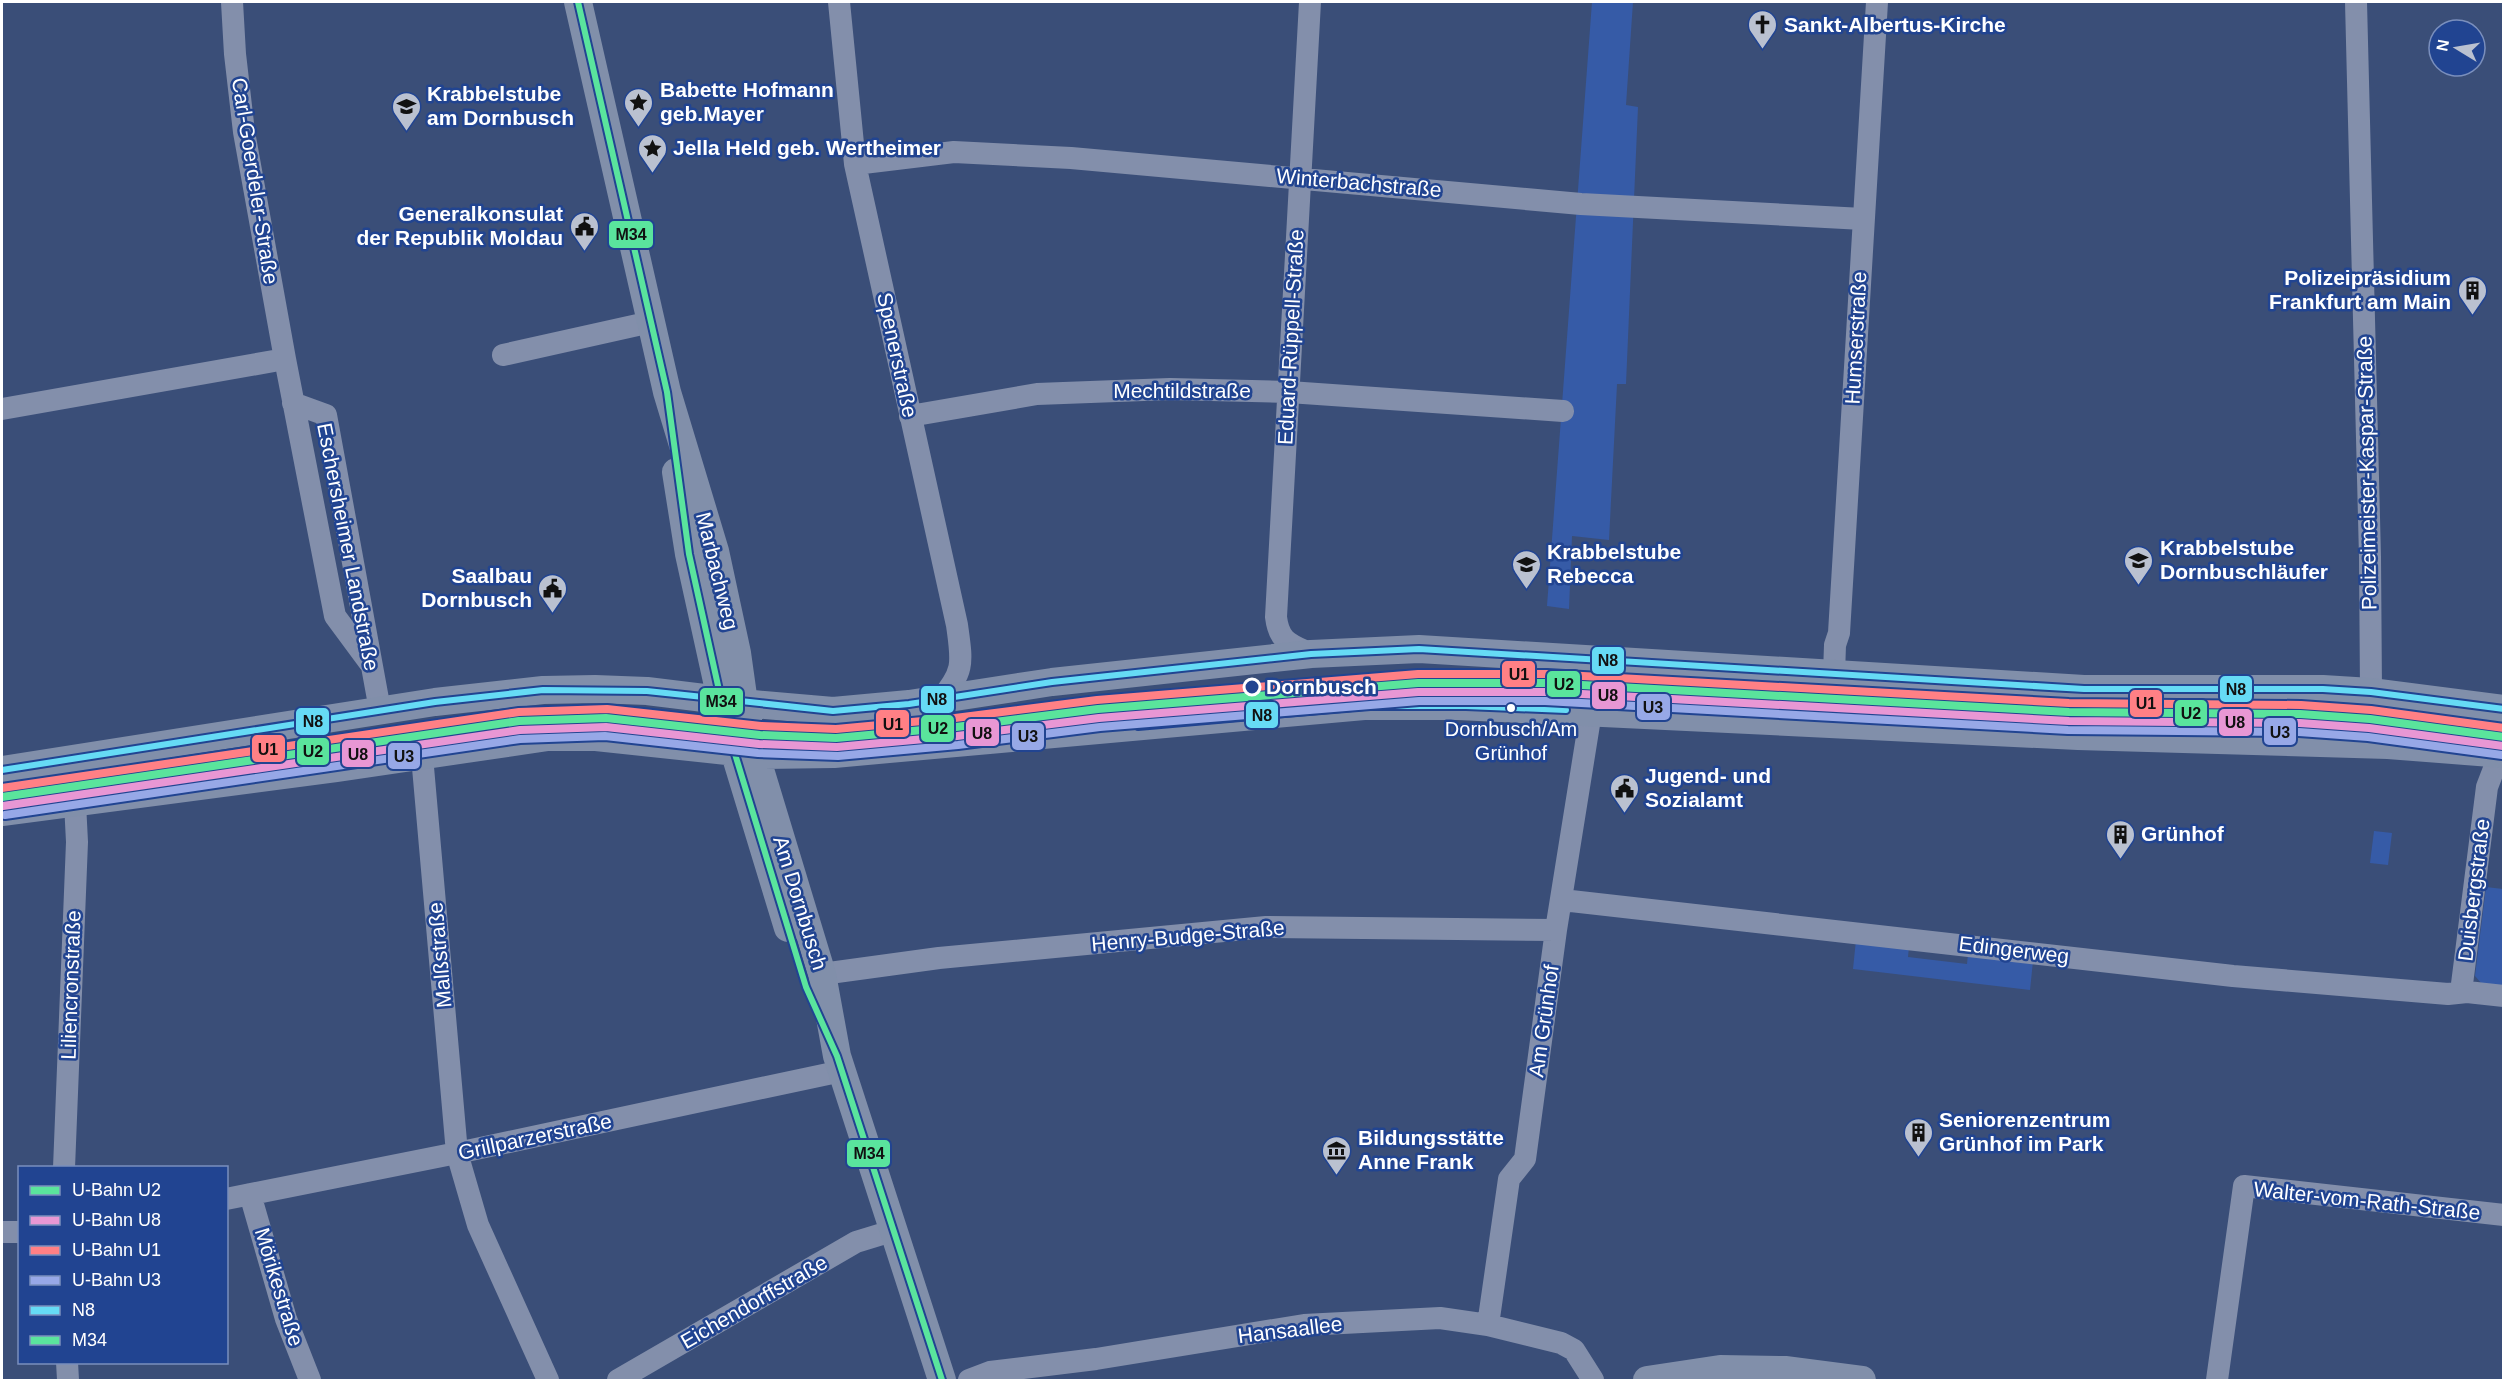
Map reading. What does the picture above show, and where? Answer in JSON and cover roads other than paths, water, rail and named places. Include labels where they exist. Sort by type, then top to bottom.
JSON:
[{"type":"main road","name":"Marbachweg","points":[[578,2],[667,392],[689,554],[733,702],[744,752]]},
{"type":"main road","points":[[2,770],[463,698],[569,689],[647,691],[833,711],[940,700],[1052,682],[1311,654],[1419,649],[2084,689],[2323,689],[2371,692],[2504,710]]},
{"type":"main road","points":[[2371,692],[2384,732]]},
{"type":"main road","points":[[2346,743],[2371,692]]},
{"type":"main road","points":[[2384,732],[2399,696]]},
{"type":"main road","points":[[2,812],[548,737],[596,736],[787,756],[834,754],[1364,706],[1466,706],[2078,736],[2346,743],[2384,732],[2502,754]]},
{"type":"main road","name":"Am Dornbusch","points":[[744,752],[822,974],[840,1063],[892,1231],[942,1380]]},
{"type":"main road","name":"Am Dornbusch","points":[[744,752],[806,987],[840,1063]]},
{"type":"main road","points":[[1647,1380],[1720,1369],[1785,1370],[1862,1380]]},
{"type":"street","name":"Carl-Goerdeler-Straße","points":[[232,2],[244,132],[293,403],[335,616],[369,662]]},
{"type":"street","name":"Spenerstraße","points":[[839,2],[855,164],[953,605],[960,648],[959,674],[954,684],[940,700]]},
{"type":"street","name":"Eduard-Rüppell-Straße","points":[[1310,2],[1276,617],[1278,631],[1287,643],[1311,654]]},
{"type":"street","name":"Humserstraße","points":[[1834,674],[1835,645],[1839,633],[1877,2]]},
{"type":"street","name":"Polizeimeister-Kaspar-Straße","points":[[2356,2],[2370,557],[2371,692]]},
{"type":"street","name":"Winterbachstraße","points":[[855,164],[954,152],[1071,158],[1581,204],[1863,219]]},
{"type":"street","points":[[503,355],[651,322]]},
{"type":"street","points":[[2,409],[285,359]]},
{"type":"street","name":"Mechtildstraße","points":[[910,416],[1037,394],[1170,389],[1289,392],[1563,411]]},
{"type":"street","name":"Eschersheimer Landstraße","points":[[369,662],[380,710]]},
{"type":"street","name":"Am Grünhof","points":[[1488,1325],[1509,1179],[1525,1159],[1556,930],[1591,711]]},
{"type":"street","name":"Duisbergstraße","points":[[2502,754],[2489,782],[2462,984],[2467,992],[2504,996]]},
{"type":"street","name":"Malßstraße","points":[[422,756],[458,1154],[478,1225],[548,1380]]},
{"type":"street","name":"Liliencronstraße","points":[[64,1166],[77,842],[75,803]]},
{"type":"street","name":"Edingerweg","points":[[1562,900],[2233,976],[2448,994],[2467,992]]},
{"type":"street","name":"Henry-Budge-Straße","points":[[822,974],[939,958],[1266,927],[1556,930]]},
{"type":"street","name":"Grillparzerstraße","points":[[228,1199],[458,1154],[840,1063]]},
{"type":"street","name":"Walter-vom-Rath-Straße","points":[[2217,1380],[2244,1186],[2504,1215]]},
{"type":"street","name":"Mörikestraße","points":[[250,1194],[286,1319],[310,1380]]},
{"type":"street","name":"Eichendorffstraße","points":[[618,1380],[856,1242],[892,1231]]},
{"type":"street","points":[[2,1232],[18,1232]]},
{"type":"street","name":"Hansaallee","points":[[969,1380],[990,1372],[1096,1359],[1304,1325],[1440,1318],[1488,1325],[1562,1342],[1574,1350],[1593,1380]]},
{"type":"street","points":[[67,1364],[68,1380]]},
{"type":"metro line","name":"U1","points":[[2,788],[519,712],[607,709],[761,726],[836,729],[955,718],[1097,700],[1418,674],[1547,674],[2069,703],[2301,705],[2371,710],[2504,728]]},
{"type":"metro line","name":"U2","points":[[2,797],[519,721],[606,718],[760,735],[836,738],[956,727],[1098,709],[1418,683],[1546,683],[2069,712],[2300,714],[2370,719],[2504,737]]},
{"type":"metro line","name":"U8","points":[[3,806],[520,730],[606,727],[759,744],[837,747],[957,736],[1099,718],[1418,692],[1546,692],[2069,721],[2300,723],[2369,728],[2503,746]]},
{"type":"metro line","name":"U3","points":[[5,815],[520,739],[605,736],[758,753],[838,756],[958,745],[1100,727],[1419,701],[1545,701],[2068,730],[2299,732],[2368,737],[2502,755]]},
{"type":"place","name":"Sankt-Albertus-Kirche","points":[[1763,50]]},
{"type":"place","name":"Babette Hofmann geb.Mayer","points":[[639,128]]},
{"type":"place","name":"Krabbelstube am Dornbusch","points":[[406,132]]},
{"type":"place","name":"Jella Held geb. Wertheimer","points":[[652,174]]},
{"type":"place","name":"Generalkonsulat der Republik Moldau","points":[[584,252]]},
{"type":"place","name":"Polizeipräsidium Frankfurt am Main","points":[[2472,316]]},
{"type":"place","name":"Krabbelstube Dornbuschläufer","points":[[2139,586]]},
{"type":"place","name":"Krabbelstube Rebecca","points":[[1526,590]]},
{"type":"place","name":"Saalbau Dornbusch","points":[[553,614]]},
{"type":"place","name":"Dornbusch","points":[[1252,687]]},
{"type":"place","name":"Dornbusch/Am Grünhof","points":[[1511,708]]},
{"type":"place","name":"Jugend- und Sozialamt","points":[[1624,814]]},
{"type":"place","name":"Grünhof","points":[[2120,860]]},
{"type":"place","name":"Seniorenzentrum Grünhof im Park","points":[[1918,1158]]},
{"type":"place","name":"Bildungsstätte Anne Frank","points":[[1337,1176]]}]
